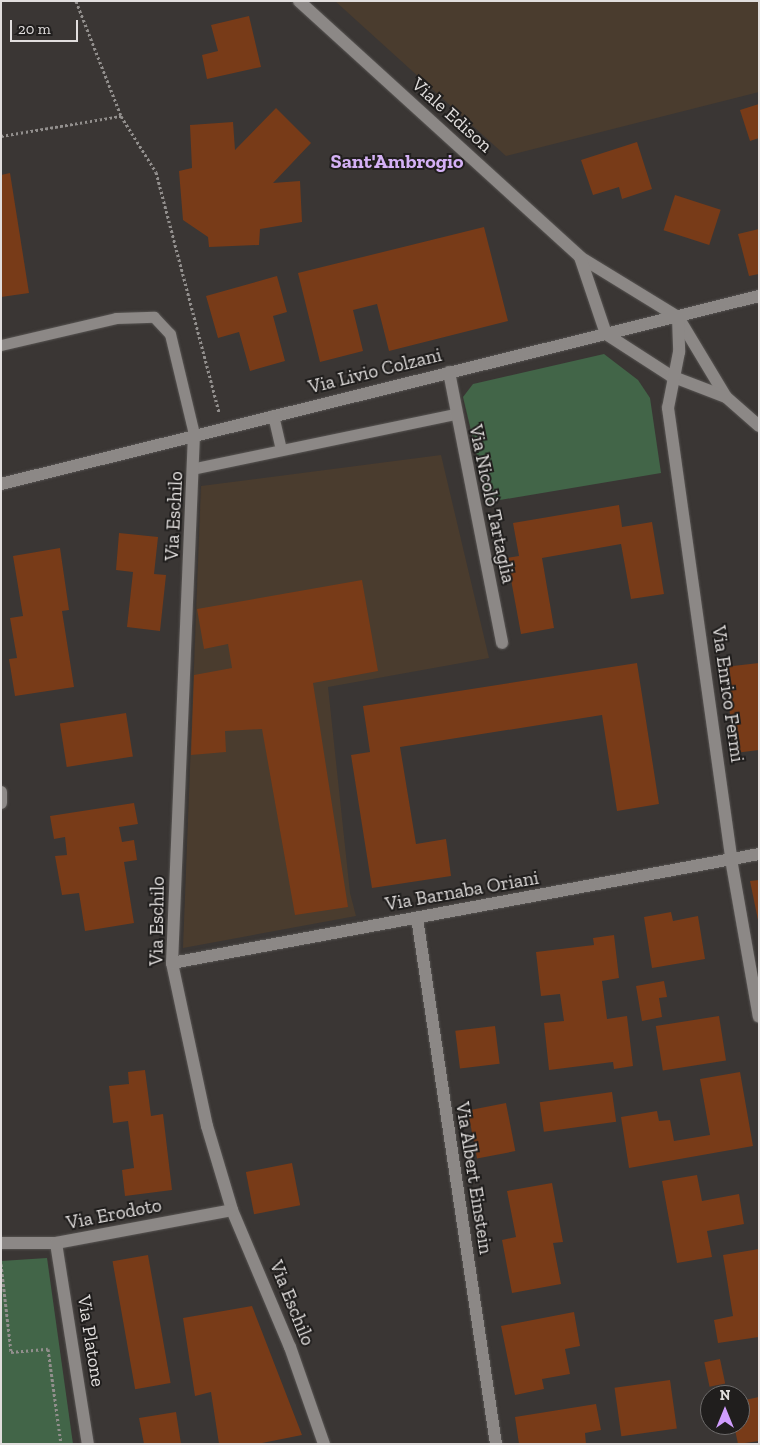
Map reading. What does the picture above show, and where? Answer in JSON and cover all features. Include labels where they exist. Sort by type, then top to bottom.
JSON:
[{"type":"street","name":"Viale Edison","points":[[299,1],[580,257]]},
{"type":"street","points":[[580,257],[678,316],[726,397],[759,426]]},
{"type":"street","points":[[580,257],[606,334],[671,376],[726,397]]},
{"type":"street","name":"Via Livio Colzani","points":[[1,484],[194,434],[759,296]]},
{"type":"street","name":"Via Enrico Fermi","points":[[678,316],[679,352],[671,376],[668,408],[731,860],[759,1017]]},
{"type":"street","name":"Via Nicolò Tartaglia","points":[[449,372],[455,414],[502,643]]},
{"type":"street","name":"Via Eschilo","points":[[194,434],[196,468],[172,963],[207,1126],[232,1210],[294,1356],[324,1444]]},
{"type":"street","points":[[1,792],[1,802]]},
{"type":"street","name":"Via Barnaba Oriani","points":[[172,963],[759,854]]},
{"type":"street","name":"Via Albert Einstein","points":[[417,918],[496,1444]]},
{"type":"street","name":"Via Erodoto","points":[[1,1243],[56,1243],[232,1210]]},
{"type":"street","name":"Via Platone","points":[[56,1243],[88,1444]]},
{"type":"lane","points":[[1,345],[116,318],[154,317],[170,334],[194,434]]},
{"type":"lane","points":[[196,468],[455,414]]},
{"type":"lane","points":[[274,415],[281,449]]},
{"type":"path","points":[[76,1],[121,116],[156,172],[223,428]]},
{"type":"path","points":[[1,136],[121,116]]},
{"type":"path","points":[[1,1264],[11,1352],[48,1349],[62,1444]]},
{"type":"shaded area","points":[[335,1],[759,1],[759,92],[506,156]]},
{"type":"shaded area","points":[[441,455],[489,658],[328,687],[350,893],[356,916],[183,948],[201,486]]},
{"type":"green space","points":[[604,354],[638,380],[650,398],[661,473],[488,502],[463,397],[473,384]]},
{"type":"green space","points":[[47,1258],[73,1444],[1,1444],[1,1261]]},
{"type":"building","points":[[249,16],[261,67],[207,79],[202,55],[218,51],[211,25]]},
{"type":"building","points":[[759,104],[759,138],[750,141],[740,110]]},
{"type":"building","points":[[276,108],[311,143],[273,183],[300,181],[302,222],[260,229],[259,245],[209,247],[208,237],[183,220],[179,171],[192,168],[190,125],[233,122],[235,150]]},
{"type":"building","points":[[637,142],[652,189],[622,199],[619,187],[593,195],[581,160]]},
{"type":"building","points":[[10,173],[29,293],[1,297],[1,175]]},
{"type":"building","points":[[675,195],[721,210],[709,245],[664,230]]},
{"type":"building","points":[[484,227],[508,321],[389,351],[377,304],[353,310],[363,351],[320,362],[298,273]]},
{"type":"building","points":[[759,229],[759,274],[749,276],[738,234]]},
{"type":"building","points":[[277,276],[287,312],[273,316],[285,361],[250,371],[239,332],[218,338],[206,296]]},
{"type":"building","points":[[619,505],[622,527],[652,522],[664,594],[631,599],[621,544],[542,558],[554,628],[521,634],[507,558],[519,556],[513,523]]},
{"type":"building","points":[[119,533],[158,537],[154,574],[166,575],[160,631],[127,627],[133,572],[116,570]]},
{"type":"building","points":[[60,548],[69,610],[62,611],[74,687],[15,696],[9,659],[17,658],[10,618],[23,616],[13,556]]},
{"type":"building","points":[[362,580],[378,671],[313,683],[348,907],[295,915],[262,729],[225,731],[226,752],[191,755],[194,675],[232,668],[228,644],[204,649],[197,609]]},
{"type":"building","points":[[637,663],[659,804],[617,811],[602,715],[400,747],[416,844],[446,839],[451,876],[372,888],[351,755],[370,752],[363,706]]},
{"type":"building","points":[[759,663],[759,750],[735,753],[724,667]]},
{"type":"building","points":[[126,713],[133,756],[67,767],[60,723]]},
{"type":"building","points":[[134,803],[138,824],[119,827],[122,842],[134,840],[137,860],[124,862],[134,923],[85,931],[79,893],[62,895],[55,856],[67,855],[65,837],[54,839],[50,816]]},
{"type":"building","points":[[759,880],[759,920],[758,920],[750,881]]},
{"type":"building","points":[[671,912],[673,921],[698,916],[705,959],[652,968],[644,917]]},
{"type":"building","points":[[614,935],[619,978],[602,981],[607,1019],[627,1016],[633,1066],[614,1069],[613,1062],[549,1070],[544,1023],[564,1021],[560,994],[541,996],[536,952],[594,945],[593,938]]},
{"type":"building","points":[[664,981],[667,997],[659,998],[662,1017],[642,1021],[636,986]]},
{"type":"building","points":[[719,1016],[726,1060],[663,1070],[656,1026]]},
{"type":"building","points":[[495,1026],[500,1064],[460,1069],[455,1031]]},
{"type":"building","points":[[145,1070],[151,1116],[163,1114],[172,1190],[125,1196],[122,1170],[134,1168],[128,1121],[113,1123],[109,1086],[129,1084],[128,1072]]},
{"type":"building","points":[[740,1072],[753,1146],[629,1168],[621,1117],[657,1111],[659,1121],[670,1120],[674,1141],[710,1135],[700,1079]]},
{"type":"building","points":[[612,1092],[616,1122],[544,1132],[540,1102]]},
{"type":"building","points":[[506,1103],[515,1151],[477,1159],[468,1110]]},
{"type":"building","points":[[292,1163],[300,1205],[254,1214],[246,1172]]},
{"type":"building","points":[[697,1175],[702,1201],[739,1194],[744,1224],[707,1231],[712,1257],[677,1263],[662,1181]]},
{"type":"building","points":[[552,1183],[563,1242],[553,1243],[561,1284],[512,1293],[502,1240],[516,1237],[507,1191]]},
{"type":"building","points":[[759,1249],[759,1337],[718,1343],[714,1320],[733,1316],[723,1255]]},
{"type":"building","points":[[148,1255],[171,1383],[135,1389],[113,1261]]},
{"type":"building","points":[[252,1306],[302,1435],[257,1444],[219,1444],[211,1392],[195,1396],[183,1318]]},
{"type":"building","points":[[574,1312],[580,1346],[565,1349],[570,1374],[542,1379],[544,1389],[515,1395],[501,1326]]},
{"type":"building","points":[[720,1359],[725,1383],[709,1385],[704,1362]]},
{"type":"building","points":[[670,1380],[677,1429],[621,1436],[615,1388]]},
{"type":"building","points":[[759,1397],[759,1441],[738,1444],[736,1435],[750,1435],[750,1399]]},
{"type":"building","points":[[596,1404],[601,1430],[585,1433],[586,1444],[519,1444],[515,1417]]},
{"type":"building","points":[[176,1412],[181,1444],[144,1444],[139,1418]]},
{"type":"district","name":"Sant'Ambrogio","points":[[397,161]]}]
